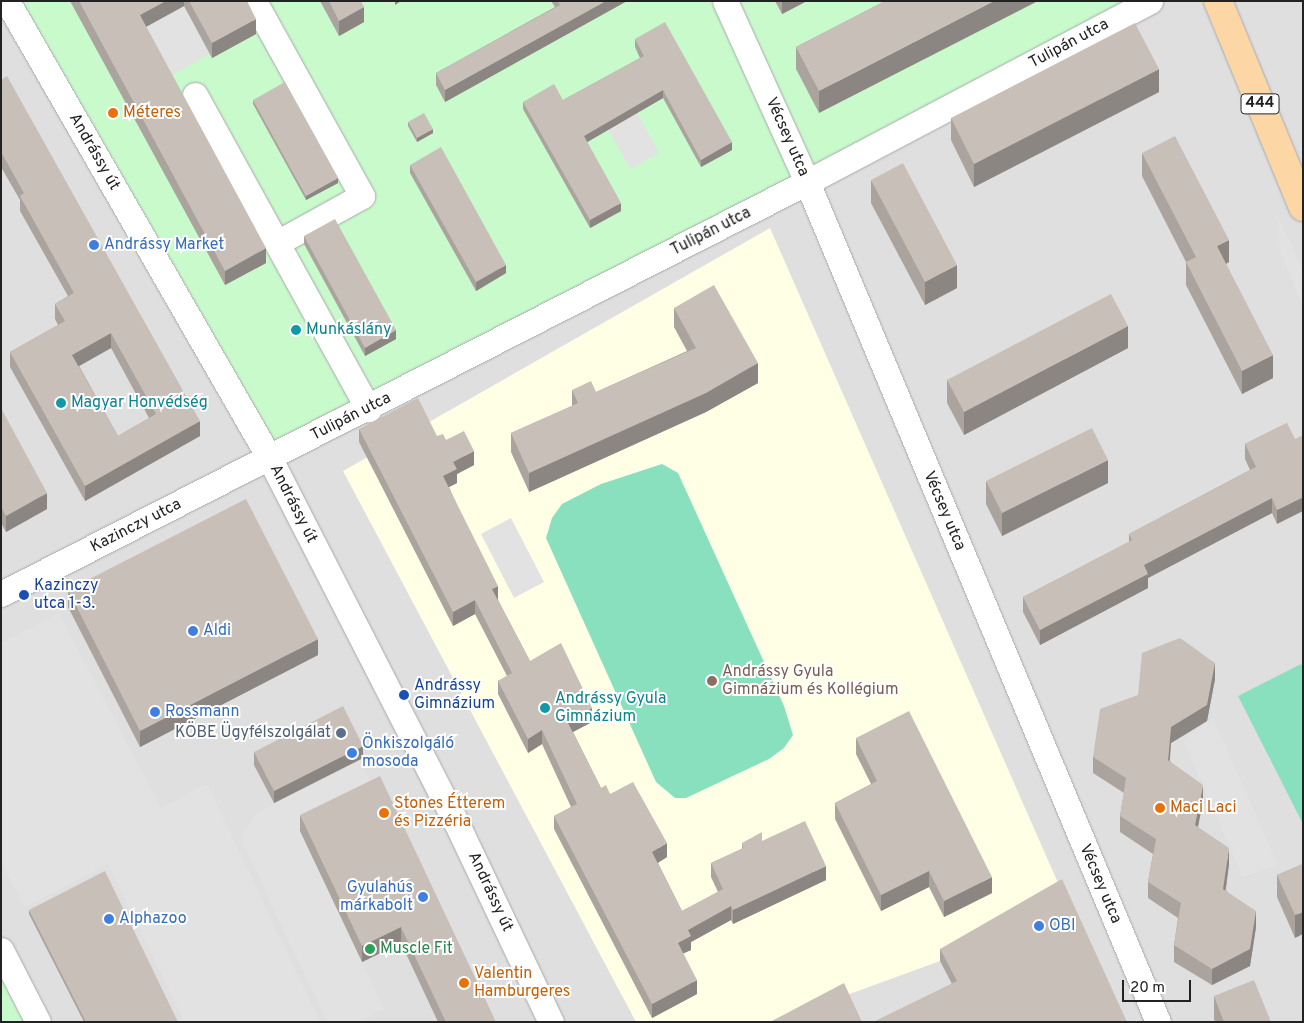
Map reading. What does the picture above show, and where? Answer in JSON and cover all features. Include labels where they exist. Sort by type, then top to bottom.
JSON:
[{"type":"main road","name":"444","points":[[1218,1],[1303,207]]},
{"type":"street","name":"Andrássy út","points":[[7,1],[270,459],[454,818],[551,1022]]},
{"type":"street","points":[[254,1],[362,196],[277,243]]},
{"type":"street","name":"Vécsey utca","points":[[725,1],[807,182],[1158,1022]]},
{"type":"street","name":"Tulipán utca","points":[[270,459],[807,182],[1150,1]]},
{"type":"street","points":[[195,95],[368,408]]},
{"type":"street","name":"Kazinczy utca","points":[[1,594],[270,459]]},
{"type":"street","points":[[1,950],[38,1022]]},
{"type":"shaded area","points":[[1,1],[1303,1],[1303,1022],[1,1022]]},
{"type":"shaded area","points":[[184,6],[210,54],[165,79],[140,30]]},
{"type":"shaded area","points":[[637,113],[659,153],[630,169],[608,129]]},
{"type":"shaded area","points":[[1277,214],[1303,271],[1303,306],[1280,251]]},
{"type":"shaded area","name":"Andrássy Gyula Gimnázium és Kollégium","points":[[770,228],[1062,892],[940,961],[844,996],[794,1022],[636,1022],[343,471]]},
{"type":"shaded area","points":[[511,518],[544,582],[514,598],[481,534]]},
{"type":"shaded area","points":[[59,613],[161,808],[207,784],[320,1022],[185,1022],[108,864],[25,907],[1,862],[1,643]]},
{"type":"shaded area","points":[[1213,718],[1278,865],[1243,877],[1183,740]]},
{"type":"shaded area","points":[[360,760],[376,794],[300,831],[384,1009],[357,1022],[327,1022],[243,843],[243,833],[257,813]]},
{"type":"green space","points":[[14,1],[1144,1],[272,454]]},
{"type":"green space","points":[[662,464],[678,473],[784,706],[793,735],[784,748],[769,759],[686,798],[675,798],[656,782],[546,538],[552,518],[562,504],[601,484]]},
{"type":"green space","points":[[1301,664],[1303,668],[1303,824],[1238,696]]},
{"type":"green space","points":[[1,952],[36,1022],[1,1022]]},
{"type":"building","points":[[79,1],[166,1],[140,15],[266,248],[225,271]]},
{"type":"building","points":[[189,1],[247,1],[256,19],[212,43]]},
{"type":"building","points":[[329,1],[361,1],[364,7],[339,21]]},
{"type":"building","points":[[558,1],[606,1],[445,90],[436,73],[560,5]]},
{"type":"building","points":[[885,1],[994,1],[819,91],[796,47]]},
{"type":"building","points":[[665,22],[732,142],[701,160],[663,90],[584,136],[621,203],[590,220],[523,102],[554,84],[563,100],[644,56],[635,39]]},
{"type":"building","points":[[1135,23],[1159,69],[974,164],[951,118]]},
{"type":"building","points":[[7,76],[200,421],[85,486],[10,352],[65,321],[55,304],[74,293],[20,196],[24,193],[1,152],[1,80]],"holes":[[[111,333],[156,414],[118,436],[72,355]]]},
{"type":"building","points":[[285,82],[338,178],[306,196],[253,100]]},
{"type":"building","points":[[424,113],[433,129],[417,138],[408,122]]},
{"type":"building","points":[[1175,136],[1229,240],[1217,246],[1273,355],[1242,371],[1186,262],[1196,257],[1142,153]]},
{"type":"building","points":[[441,147],[506,265],[476,282],[410,165]]},
{"type":"building","points":[[903,163],[957,265],[925,282],[871,180]]},
{"type":"building","points":[[335,219],[396,330],[365,348],[304,236]]},
{"type":"building","points":[[714,285],[758,363],[706,393],[529,473],[511,433],[578,403],[572,390],[591,381],[596,392],[696,348],[674,308]]},
{"type":"building","points":[[1111,294],[1128,326],[964,412],[947,380]]},
{"type":"building","name":"Andrássy Gyula Gimnázium","points":[[418,398],[437,436],[443,434],[446,440],[464,431],[474,451],[453,462],[457,469],[443,476],[498,586],[492,589],[530,661],[561,643],[592,708],[567,721],[601,788],[606,785],[610,794],[633,782],[667,843],[652,852],[682,911],[723,889],[711,863],[743,848],[742,843],[762,832],[762,841],[805,821],[826,866],[733,910],[731,906],[688,930],[691,936],[678,943],[697,980],[652,1004],[554,816],[577,804],[542,730],[528,739],[498,681],[512,673],[475,600],[453,612],[359,429]]},
{"type":"building","points":[[1,408],[47,493],[6,516],[1,507]]},
{"type":"building","points":[[1287,423],[1295,439],[1303,435],[1303,497],[1277,510],[1272,498],[1144,565],[1148,574],[1040,630],[1023,597],[1132,540],[1129,534],[1256,467],[1245,444]]},
{"type":"building","points":[[1092,428],[1108,460],[1002,513],[986,481]]},
{"type":"building","name":"Aldi","points":[[246,499],[318,639],[140,731],[68,590]]},
{"type":"building","points":[[1180,638],[1215,663],[1207,705],[1171,727],[1168,760],[1203,785],[1195,825],[1229,848],[1223,889],[1256,911],[1250,949],[1212,969],[1174,945],[1181,903],[1148,882],[1156,839],[1120,816],[1126,778],[1093,757],[1100,709],[1138,695],[1142,653]]},
{"type":"building","points":[[343,706],[363,746],[274,791],[254,752]]},
{"type":"building","points":[[909,711],[992,877],[944,901],[929,871],[881,895],[835,803],[877,781],[856,738]]},
{"type":"building","points":[[380,776],[496,1022],[446,1022],[401,927],[362,946],[300,815]]},
{"type":"building","points":[[1303,864],[1303,912],[1295,915],[1277,875]]},
{"type":"building","points":[[105,871],[178,1022],[86,1022],[29,910]]},
{"type":"building","name":"OBI","points":[[1062,879],[1127,1022],[873,1022],[957,981],[940,949]]},
{"type":"building","points":[[1254,980],[1271,1022],[1224,1022],[1214,996]]},
{"type":"building","points":[[844,983],[862,1022],[770,1022]]},
{"type":"place","name":"Méteres","points":[[113,113]]},
{"type":"place","name":"Andrássy Market","points":[[94,245]]},
{"type":"place","name":"Munkáslány","points":[[296,330]]},
{"type":"place","name":"Magyar Honvédség","points":[[61,403]]},
{"type":"place","name":"Kazinczy utca 1-3.","points":[[24,595]]},
{"type":"place","name":"Aldi","points":[[193,631]]},
{"type":"place","name":"Andrássy Gyula Gimnázium és Kollégium","points":[[712,681]]},
{"type":"place","name":"Andrássy Gimnázium","points":[[404,695]]},
{"type":"place","name":"Andrássy Gyula Gimnázium","points":[[545,708]]},
{"type":"place","name":"Rossmann","points":[[155,712]]},
{"type":"place","name":"KÖBE Ügyfélszolgálat","points":[[341,733]]},
{"type":"place","name":"Önkiszolgáló mosoda","points":[[352,753]]},
{"type":"place","name":"Maci Laci","points":[[1160,808]]},
{"type":"place","name":"Stones Étterem és Pizzéria","points":[[384,813]]},
{"type":"place","name":"Gyulahús márkabolt","points":[[423,897]]},
{"type":"place","name":"Alphazoo","points":[[109,919]]},
{"type":"place","name":"OBI","points":[[1039,926]]},
{"type":"place","name":"Muscle Fit","points":[[370,949]]},
{"type":"place","name":"Valentin Hamburgeres","points":[[464,983]]}]
